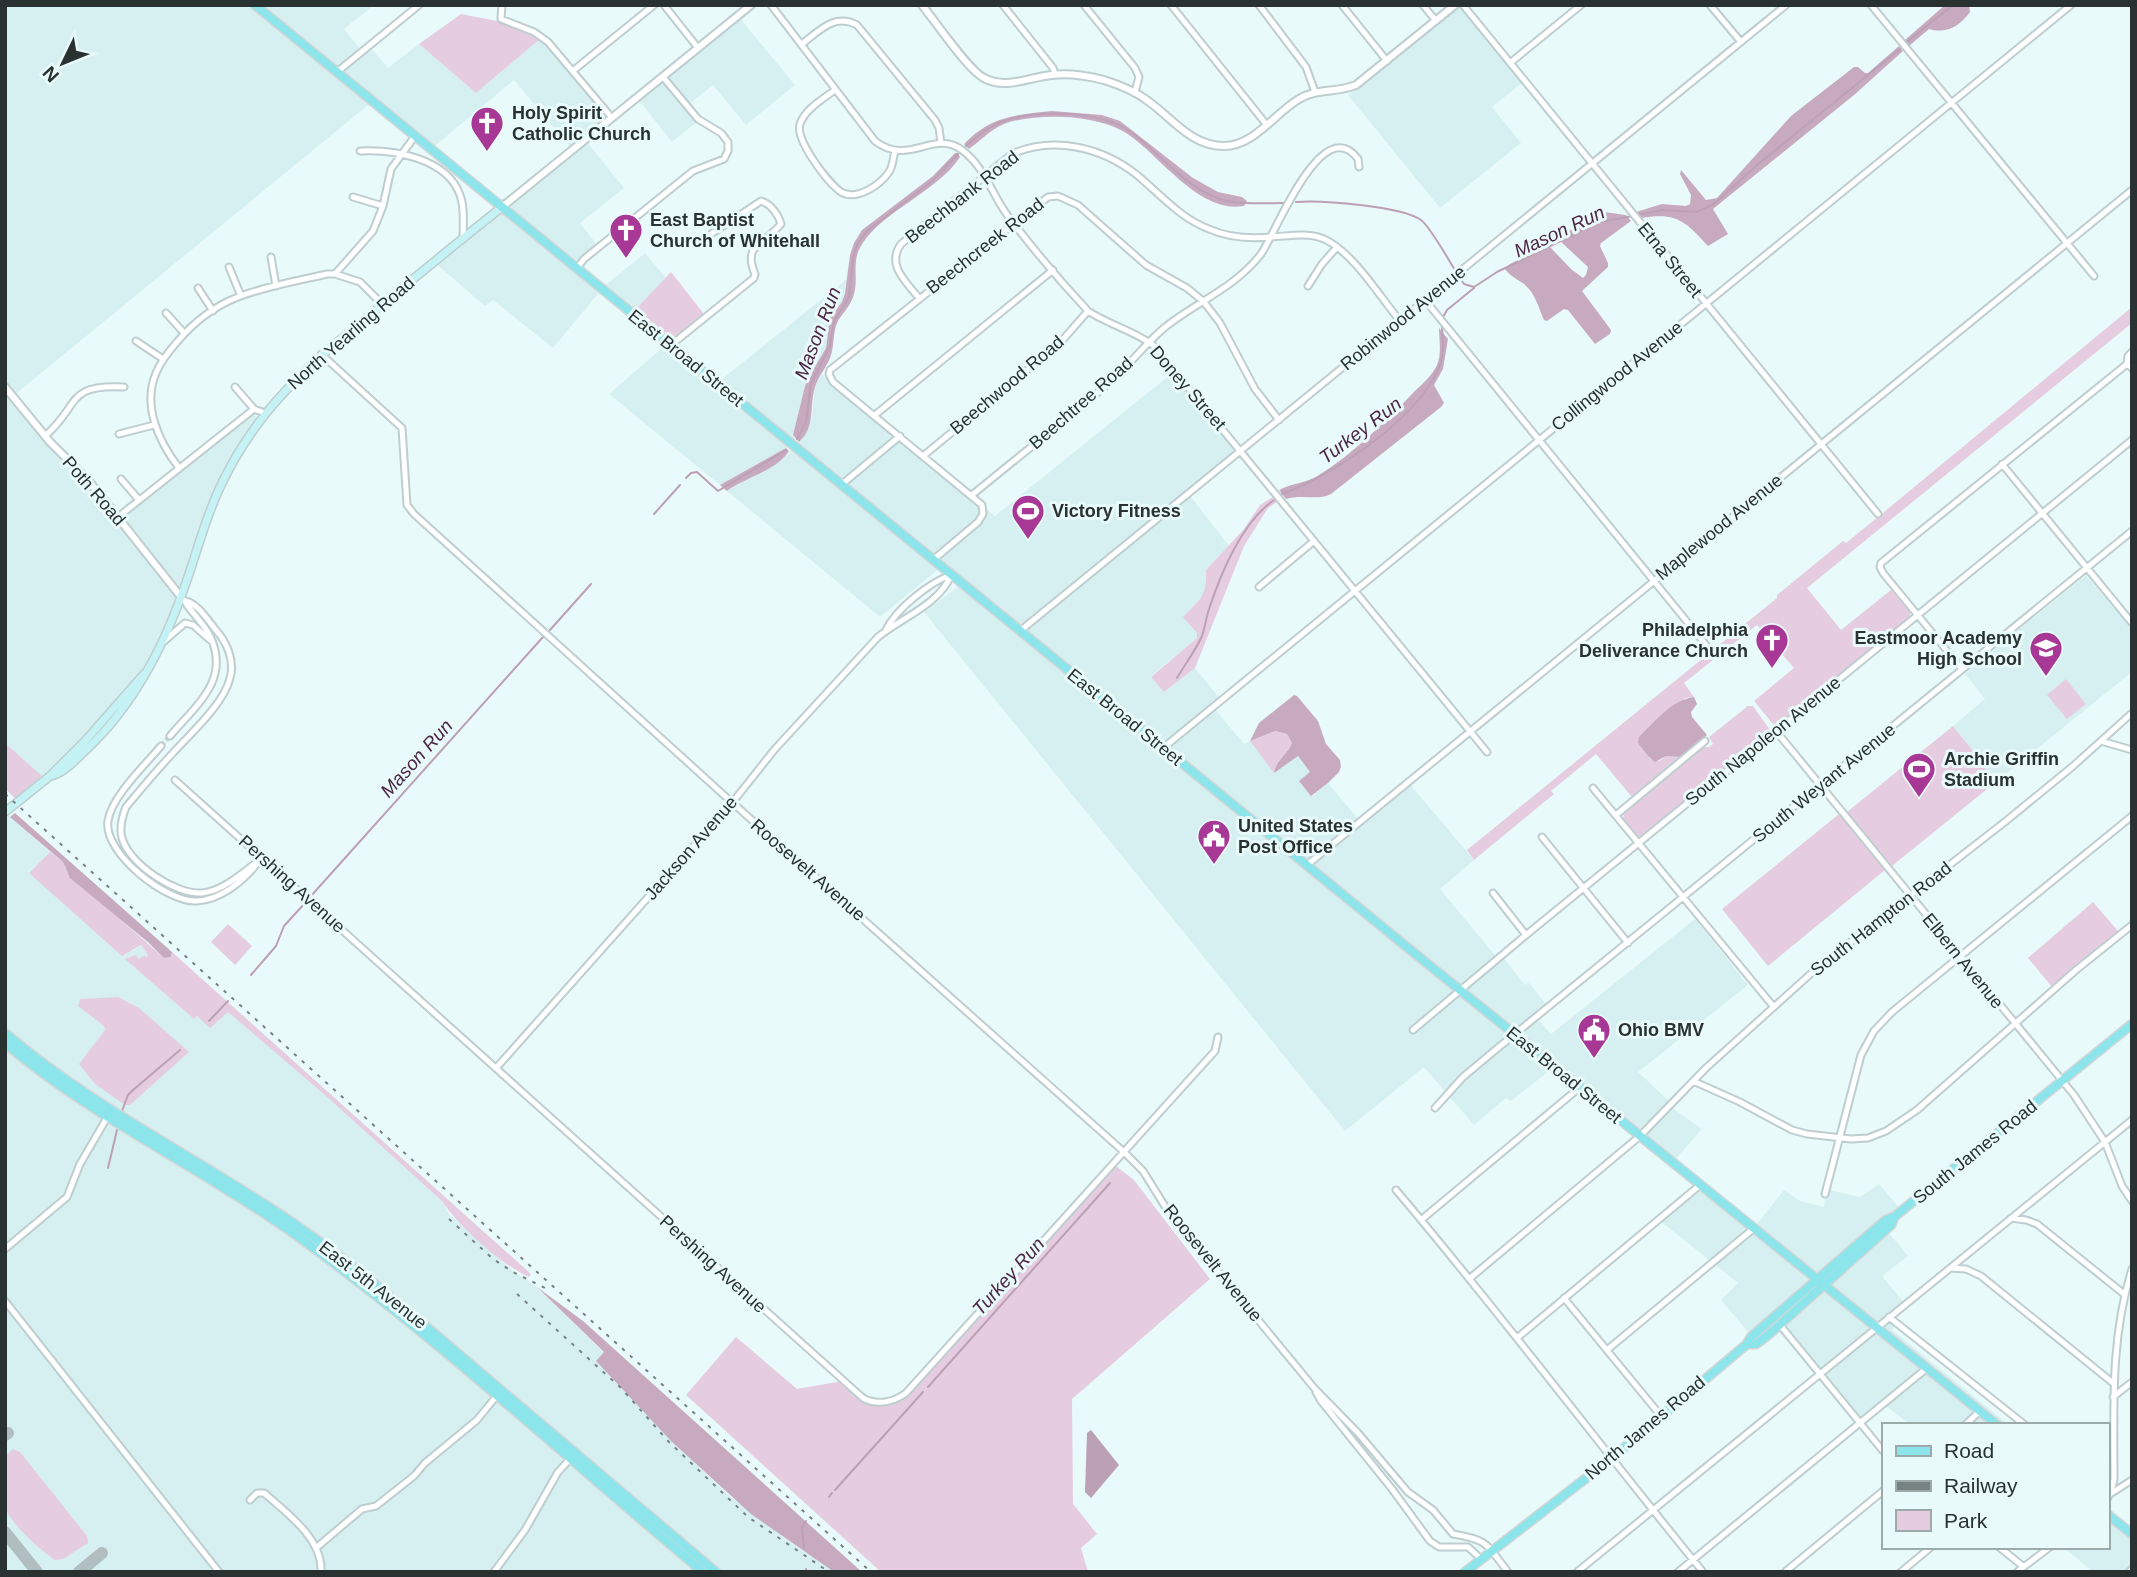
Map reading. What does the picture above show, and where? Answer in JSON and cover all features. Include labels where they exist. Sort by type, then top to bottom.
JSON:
[{"type":"main road","name":"East Broad Street","points":[[256,5],[1460,991],[1994,1423]]},
{"type":"main road","name":"North Yearling Road","points":[[5,812],[50,776],[56,775],[73,762],[100,736],[142,682],[144,673],[183,599],[215,498],[239,451],[265,413],[321,354],[502,207]]},
{"type":"main road","name":"South James Road","points":[[1820,1283],[1886,1220],[1894,1217],[2132,1024]]},
{"type":"main road","name":"East 5th Avenue","points":[[5,1032],[109,1114]]},
{"type":"main road","name":"East 5th Avenue","points":[[5,1043],[55,1083],[109,1114],[291,1231],[381,1299],[499,1393],[703,1572]]},
{"type":"main road","name":"North James Road","points":[[1465,1572],[1612,1458],[1747,1344],[1756,1344],[1780,1325],[1820,1283]]},
{"type":"main road","points":[[1747,1344],[1751,1337],[1820,1283]]},
{"type":"main road","name":"East 5th Avenue","points":[[573,1456],[716,1572]]},
{"type":"main road","points":[[2109,1516],[2132,1534]]},
{"type":"street","points":[[337,72],[419,5]]},
{"type":"street","points":[[502,5],[501,19],[541,36],[557,50],[612,118]]},
{"type":"street","points":[[574,71],[654,5]]},
{"type":"street","points":[[664,5],[698,48]]},
{"type":"street","points":[[502,207],[751,5]]},
{"type":"street","points":[[771,5],[875,141],[884,148],[895,151],[941,143],[935,120],[857,25],[844,21],[831,22],[802,44]]},
{"type":"street","points":[[922,5],[974,70],[985,79],[1006,84],[1055,74],[1090,77],[1135,92],[1191,137],[1204,144],[1231,146],[1245,140],[1297,100],[1315,92],[1347,89],[1356,85],[1455,5]]},
{"type":"street","points":[[1003,5],[1055,74]]},
{"type":"street","points":[[1084,5],[1135,68],[1139,77],[1135,92]]},
{"type":"street","points":[[1171,5],[1266,124]]},
{"type":"street","points":[[1259,5],[1306,67],[1315,92]]},
{"type":"street","points":[[1342,5],[1387,61]]},
{"type":"street","points":[[1423,5],[1436,21]]},
{"type":"street","name":"Etna Street","points":[[1463,5],[1878,514]]},
{"type":"street","points":[[1510,63],[1581,5]]},
{"type":"street","points":[[1710,5],[1741,42]]},
{"type":"street","name":"Robinwood Avenue","points":[[1020,631],[1786,5]]},
{"type":"street","points":[[1871,5],[2094,276]]},
{"type":"street","name":"Collingwood Avenue","points":[[1163,748],[1952,103],[2064,8],[2071,5]]},
{"type":"street","points":[[577,268],[693,171],[721,161],[727,154],[729,146],[724,136],[698,119],[663,77]]},
{"type":"street","points":[[835,90],[804,116],[799,131],[802,144],[836,187],[853,194],[868,189],[888,174],[895,151]]},
{"type":"street","points":[[335,274],[369,237],[383,206],[391,169],[415,136]]},
{"type":"street","name":"Doney Street","points":[[941,143],[960,149],[985,176],[1013,222],[1088,311],[1105,322],[1149,342],[1166,359],[1487,752]]},
{"type":"street","name":"Beechbank Road","points":[[919,298],[897,270],[897,250],[905,240],[1012,154],[1050,145],[1099,153],[1125,167],[1197,224],[1236,237],[1308,235],[1324,239],[1338,247],[1400,321]]},
{"type":"street","name":"Beechtree Road","points":[[972,495],[1107,385],[1177,318],[1244,274],[1272,237],[1305,174],[1322,154],[1338,149],[1349,150],[1356,155],[1359,167]]},
{"type":"street","points":[[360,151],[383,150],[426,161],[448,177],[462,198],[463,239]]},
{"type":"street","name":"Maplewood Avenue","points":[[1307,865],[2132,190]]},
{"type":"street","name":"Beechcreek Road","points":[[875,415],[833,382],[829,374],[833,367],[1013,222],[1043,199],[1053,196],[1063,197],[1078,205],[1146,265],[1186,288],[1204,302],[1220,323],[1255,389],[1279,420]]},
{"type":"street","points":[[353,197],[383,206]]},
{"type":"street","points":[[671,345],[754,278],[751,253],[781,224],[767,203],[761,201],[702,240]]},
{"type":"street","points":[[1308,286],[1322,264],[1338,247]]},
{"type":"street","points":[[271,257],[276,286]]},
{"type":"street","points":[[229,267],[241,296]]},
{"type":"street","points":[[933,560],[981,519],[982,505],[875,415],[1053,270]]},
{"type":"street","points":[[179,468],[163,445],[155,425],[153,382],[163,359],[184,333],[214,311],[241,296],[327,274],[360,282],[382,304]]},
{"type":"street","points":[[198,288],[214,311]]},
{"type":"street","points":[[1425,300],[1706,645]]},
{"type":"street","name":"Beechwood Road","points":[[923,456],[1059,344],[1088,311]]},
{"type":"street","points":[[166,313],[184,333]]},
{"type":"street","points":[[136,341],[163,359]]},
{"type":"street","name":"Roosevelt Avenue","points":[[321,354],[402,428],[407,505],[414,514],[732,803],[1124,1152],[1143,1171],[1166,1208],[1315,1389],[1358,1433],[1408,1492],[1433,1510],[1453,1534],[1478,1538],[1492,1551]]},
{"type":"street","points":[[1962,670],[1880,567],[1881,562],[2129,366],[2130,354]]},
{"type":"street","points":[[44,436],[57,424],[77,396],[86,390],[100,386],[124,387]]},
{"type":"street","name":"Poth Road","points":[[5,387],[44,436],[85,475],[183,599]]},
{"type":"street","points":[[235,387],[254,409],[265,413]]},
{"type":"street","points":[[118,517],[254,409]]},
{"type":"street","points":[[119,434],[155,425]]},
{"type":"street","points":[[841,485],[900,436]]},
{"type":"street","name":"South Napoleon Avenue","points":[[1413,1030],[2132,440]]},
{"type":"street","points":[[2002,464],[2131,623]]},
{"type":"street","points":[[121,479],[139,500]]},
{"type":"street","name":"South Weyant Avenue","points":[[1435,1108],[1463,1077],[2132,531]]},
{"type":"street","points":[[1259,587],[1314,541]]},
{"type":"street","name":"Jackson Avenue","points":[[886,630],[900,623],[947,586],[951,575]]},
{"type":"street","name":"Jackson Avenue","points":[[497,1067],[732,803],[775,749],[886,630],[894,616],[940,579],[951,575]]},
{"type":"street","points":[[918,596],[925,604]]},
{"type":"street","points":[[170,736],[215,679],[217,655],[209,634],[183,599]]},
{"type":"street","points":[[183,599],[192,602],[227,646],[232,663],[230,678],[224,694],[126,807],[121,818],[122,841],[129,852],[165,884],[187,892],[203,893],[215,890],[262,858]]},
{"type":"street","points":[[894,616],[900,623]]},
{"type":"street","points":[[159,647],[186,623],[201,631],[213,644]]},
{"type":"street","name":"South Hampton Road","points":[[1469,1279],[1640,1136],[1693,1081],[1773,1006],[1825,962],[2021,809],[2132,713]]},
{"type":"street","name":"Elbern Avenue","points":[[1776,731],[2062,1081],[2105,1142],[2132,1201]]},
{"type":"street","points":[[1616,815],[1705,741]]},
{"type":"street","points":[[2101,741],[2132,750]]},
{"type":"street","points":[[162,746],[111,811],[108,834],[121,855],[158,888],[186,901],[219,896],[248,875],[262,858]]},
{"type":"street","name":"Pershing Avenue","points":[[175,780],[869,1402],[894,1400],[906,1393],[1215,1051],[1218,1037]]},
{"type":"street","points":[[1593,788],[1773,1006]]},
{"type":"street","points":[[1825,1194],[1856,1070],[1870,1037],[1892,1012],[2132,816]]},
{"type":"street","points":[[1542,838],[1628,943]]},
{"type":"street","points":[[1493,893],[1527,935]]},
{"type":"street","points":[[1693,1081],[1793,1130],[1838,1138],[1868,1138],[1891,1128],[1917,1110],[2132,925]]},
{"type":"street","points":[[1421,1220],[1579,1088]]},
{"type":"street","points":[[5,1249],[67,1196],[80,1164],[109,1114]]},
{"type":"street","points":[[1577,1572],[2132,1121]]},
{"type":"street","points":[[1517,1338],[1700,1185]]},
{"type":"street","points":[[1396,1190],[1703,1572]]},
{"type":"street","points":[[2011,1219],[2037,1224],[2124,1294]]},
{"type":"street","points":[[1607,1350],[1753,1228]]},
{"type":"street","points":[[1950,1268],[1966,1269],[1981,1276],[2113,1382]]},
{"type":"street","points":[[2109,1492],[2114,1480],[2113,1382],[2117,1329],[2132,1269]]},
{"type":"street","points":[[1564,1298],[1661,1416]]},
{"type":"street","points":[[5,1301],[219,1572]]},
{"type":"street","points":[[1889,1317],[2022,1423]]},
{"type":"street","points":[[1780,1325],[1882,1450]]},
{"type":"street","points":[[1678,1572],[1927,1368]]},
{"type":"street","points":[[2113,1397],[2132,1382]]},
{"type":"street","name":"Roosevelt Avenue","points":[[1315,1389],[1321,1401],[1430,1541],[1439,1547],[1468,1547],[1481,1559]]},
{"type":"street","points":[[316,1548],[362,1508],[376,1506],[414,1476],[425,1462],[477,1420],[499,1393]]},
{"type":"street","points":[[1967,1423],[1980,1412]]},
{"type":"street","points":[[494,1572],[525,1530],[558,1472],[573,1456]]},
{"type":"street","points":[[2109,1494],[2132,1480]]},
{"type":"street","points":[[1785,1572],[1882,1492]]},
{"type":"street","points":[[250,1500],[257,1493],[264,1493],[292,1518],[321,1556],[321,1572]]},
{"type":"street","points":[[1900,1572],[1929,1549]]},
{"type":"street","points":[[2002,1549],[2024,1567]]},
{"type":"street","points":[[2017,1572],[2047,1549]]},
{"type":"street","points":[[1492,1551],[1508,1572]]},
{"type":"shaded area","points":[[5,5],[374,5],[344,29],[362,51],[369,46],[388,68],[419,44],[476,93],[540,39],[554,52],[605,116],[583,137],[624,188],[580,223],[601,250],[585,264],[585,268],[606,285],[645,253],[666,278],[632,314],[601,290],[553,348],[493,300],[485,306],[434,262],[495,212],[501,199],[506,198],[570,147],[514,80],[431,149],[373,101],[12,397],[121,520],[252,414],[260,419],[220,486],[167,633],[117,713],[90,742],[46,780],[5,743]]},
{"type":"shaded area","points":[[1459,5],[1522,83],[1492,107],[1521,143],[1440,208],[1348,95]]},
{"type":"shaded area","points":[[1945,5],[1969,5],[1970,12],[1952,28],[1929,29],[1909,46],[1905,40]]},
{"type":"shaded area","points":[[738,16],[795,85],[746,125],[713,85],[687,106],[698,121],[672,142],[637,98]]},
{"type":"shaded area","points":[[1899,46],[1903,51],[1854,95],[1713,209],[1728,234],[1708,246],[1679,220],[1663,216],[1641,218],[1636,212],[1662,204],[1690,204],[1691,195],[1680,174],[1681,170],[1706,200],[1717,198],[1791,116],[1854,67],[1868,73]]},
{"type":"shaded area","points":[[1052,111],[1102,115],[1120,121],[1193,178],[1218,192],[1242,197],[1247,201],[1244,206],[1212,202],[1182,182],[1129,135],[1117,128],[1086,119],[1050,117],[1017,120],[995,129],[969,149],[964,144],[984,128],[1004,118]]},
{"type":"shaded area","points":[[955,153],[960,157],[949,170],[877,226],[858,252],[854,294],[836,326],[830,358],[813,394],[808,430],[799,442],[793,435],[806,382],[826,348],[830,318],[842,302],[854,243],[862,230],[933,176]]},
{"type":"shaded area","points":[[1604,212],[1626,215],[1631,221],[1601,243],[1608,267],[1582,291],[1611,330],[1610,334],[1595,344],[1568,310],[1564,309],[1547,321],[1544,320],[1531,292],[1505,269],[1548,245],[1583,278],[1588,267],[1559,240],[1559,236]]},
{"type":"shaded area","points":[[847,279],[842,302],[830,318],[826,348],[806,382],[793,435],[795,439],[786,448],[720,485],[609,394],[668,343],[717,383]]},
{"type":"shaded area","points":[[1439,328],[1448,339],[1443,369],[1434,385],[1444,403],[1441,407],[1331,494],[1286,499],[1279,490],[1314,478],[1344,457],[1379,427],[1429,377],[1439,361]]},
{"type":"shaded area","points":[[1176,370],[1240,451],[1188,493],[1229,546],[1206,570],[1204,597],[1184,617],[1197,633],[1197,638],[1151,676],[1164,692],[1195,668],[1222,701],[1214,708],[1244,744],[1250,741],[1274,773],[1297,755],[1310,772],[1312,796],[1328,783],[1360,821],[1408,782],[1474,860],[1440,889],[1498,959],[1502,956],[1525,985],[1529,983],[1549,1008],[1537,1018],[1551,1034],[1695,919],[1748,985],[1638,1072],[1670,1102],[1668,1105],[1702,1129],[1673,1162],[1554,1067],[1511,1101],[1506,1098],[1474,1125],[1424,1067],[1345,1131],[924,612],[962,584],[941,567],[880,617],[727,491],[786,456],[802,439],[812,417],[815,385],[822,374],[995,516]]},
{"type":"shaded area","points":[[786,448],[789,451],[769,469],[727,491],[720,485]]},
{"type":"shaded area","name":"Eastmoor Academy High School","points":[[2086,575],[2132,630],[2132,672],[1992,785],[1983,776],[1986,767],[1953,726],[1985,699],[1965,674]]},
{"type":"shaded area","points":[[1294,695],[1318,721],[1326,744],[1340,760],[1339,772],[1311,796],[1299,781],[1310,772],[1298,756],[1274,773],[1292,743],[1287,734],[1275,731],[1250,741],[1259,723]]},
{"type":"shaded area","points":[[1694,697],[1697,704],[1691,712],[1692,717],[1707,735],[1681,757],[1666,756],[1655,762],[1638,743],[1639,737],[1671,707]]},
{"type":"shaded area","points":[[5,812],[50,852],[29,872],[133,951],[141,945],[148,955],[146,957],[194,1018],[227,1011],[326,1096],[442,1201],[449,1214],[512,1270],[537,1287],[604,1353],[596,1361],[671,1441],[731,1497],[834,1572],[5,1572]]},
{"type":"shaded area","points":[[15,813],[172,952],[171,957],[164,958],[70,878],[63,862],[10,817]]},
{"type":"shaded area","points":[[1879,1184],[1902,1211],[1884,1227],[1908,1256],[1882,1276],[1906,1305],[1895,1316],[1896,1325],[1892,1330],[2007,1423],[1908,1423],[1884,1404],[1858,1424],[1778,1319],[1754,1339],[1721,1300],[1738,1283],[1659,1220],[1700,1185],[1753,1229],[1784,1190],[1800,1201],[1824,1207],[1826,1189],[1860,1197]]},
{"type":"shaded area","points":[[537,1287],[583,1321],[862,1572],[834,1572],[751,1514],[671,1441],[596,1361],[604,1352]]},
{"type":"shaded area","points":[[1091,1430],[1119,1465],[1091,1498],[1085,1492],[1087,1433]]},
{"type":"shaded area","points":[[2109,1515],[2132,1530],[2132,1572],[2093,1572],[2065,1549],[2109,1549]]},
{"type":"green space","points":[[461,14],[497,21],[540,39],[476,93],[419,44]]},
{"type":"green space","points":[[671,272],[704,314],[673,339],[636,309]]},
{"type":"green space","points":[[2132,307],[2132,323],[1807,588],[1841,630],[1891,590],[1910,612],[1910,618],[1778,726],[1773,724],[1754,701],[1794,668],[1757,625],[1684,683],[1694,697],[1685,698],[1641,747],[1647,751],[1650,759],[1659,761],[1666,756],[1681,757],[1632,797],[1596,754],[1551,791],[1554,794],[1474,860],[1467,850]]},
{"type":"green space","points":[[1273,497],[1277,502],[1268,508],[1244,546],[1195,668],[1164,692],[1151,677],[1197,638],[1197,633],[1183,617],[1204,592],[1206,570],[1244,529],[1260,505]]},
{"type":"green space","points":[[2066,679],[2086,704],[2067,719],[2047,695]]},
{"type":"green space","points":[[1748,706],[1753,706],[1770,730],[1768,734],[1642,837],[1637,836],[1623,819],[1624,811],[1702,747],[1713,744],[1709,737]]},
{"type":"green space","name":"Archie Griffin Stadium","points":[[1953,726],[1986,767],[1983,776],[1992,785],[1892,866],[1847,812]]},
{"type":"green space","points":[[1275,731],[1287,734],[1292,743],[1274,773],[1250,741]]},
{"type":"green space","points":[[5,743],[42,776],[15,798],[5,789]]},
{"type":"green space","points":[[1839,814],[1885,870],[1768,966],[1722,909]]},
{"type":"green space","points":[[50,852],[63,862],[67,872],[164,958],[171,957],[172,952],[531,1274],[529,1277],[518,1272],[481,1244],[442,1201],[228,1012],[210,1028],[197,1016],[194,1019],[125,959],[135,955],[139,959],[148,955],[141,945],[122,956],[29,873]]},
{"type":"green space","points":[[2093,902],[2118,931],[2052,987],[2028,958]]},
{"type":"green space","points":[[228,924],[252,946],[235,965],[211,942]]},
{"type":"green space","points":[[118,997],[139,1008],[189,1052],[130,1105],[125,1105],[95,1084],[79,1064],[105,1030],[104,1026],[78,1006],[80,999]]},
{"type":"green space","points":[[1112,1163],[1134,1180],[1210,1279],[1072,1399],[1073,1504],[1097,1534],[1081,1548],[1088,1572],[881,1572],[686,1395],[736,1337],[797,1389],[843,1381],[869,1401],[898,1398]]},
{"type":"green space","points":[[13,1449],[20,1452],[87,1536],[88,1543],[63,1559],[55,1560],[34,1543],[8,1514],[4,1489],[5,1456]]},
{"type":"waterway","name":"Mason Run","points":[[1908,41],[1953,5]]},
{"type":"waterway","name":"Mason Run","points":[[1638,215],[1662,210],[1696,212],[1714,204],[1757,165],[1900,49]]},
{"type":"waterway","name":"Mason Run","points":[[966,146],[982,132],[1015,118],[1067,114],[1102,119],[1131,132],[1184,178],[1207,194],[1235,202],[1284,203]]},
{"type":"waterway","name":"Mason Run","points":[[797,439],[806,422],[811,383],[830,346],[834,321],[849,297],[857,244],[867,231],[931,182],[958,154]]},
{"type":"waterway","name":"Mason Run","points":[[1296,202],[1360,205],[1411,215],[1426,224],[1464,284],[1474,287],[1497,272],[1600,222],[1633,216]]},
{"type":"waterway","name":"Turkey Run","points":[[1443,317],[1447,310],[1474,288]]},
{"type":"waterway","name":"Turkey Run","points":[[1282,494],[1349,459],[1373,442],[1414,405],[1440,365],[1443,351],[1442,327]]},
{"type":"waterway","name":"Mason Run","points":[[686,478],[697,472],[718,491],[786,450]]},
{"type":"waterway","name":"Mason Run","points":[[654,514],[680,485]]},
{"type":"waterway","name":"Turkey Run","points":[[1177,678],[1202,636],[1214,595],[1234,549],[1252,521],[1274,500]]},
{"type":"waterway","name":"Mason Run","points":[[550,630],[591,584]]},
{"type":"waterway","name":"Mason Run","points":[[311,896],[543,637]]},
{"type":"waterway","name":"Mason Run","points":[[251,975],[276,946],[284,926],[305,903]]},
{"type":"waterway","name":"Mason Run","points":[[209,1021],[228,1001]]},
{"type":"waterway","name":"Mason Run","points":[[122,1111],[128,1095],[180,1050]]},
{"type":"waterway","name":"Mason Run","points":[[108,1168],[117,1130]]},
{"type":"waterway","name":"Turkey Run","points":[[928,1387],[1110,1183]]},
{"type":"waterway","name":"Turkey Run","points":[[835,1490],[923,1392]]},
{"type":"waterway","name":"Turkey Run","points":[[829,1497],[832,1493]]},
{"type":"waterway","name":"Turkey Run","points":[[804,1548],[802,1528],[806,1521]]},
{"type":"taxiway","points":[[5,1532],[37,1572]]},
{"type":"taxiway","points":[[79,1572],[102,1553]]},
{"type":"tunnel","points":[[161,746],[170,736]]},
{"type":"railway","points":[[5,794],[871,1572]]},
{"type":"railway","points":[[449,1219],[493,1259],[545,1288]]},
{"type":"railway","points":[[517,1294],[621,1388],[668,1441],[748,1517],[829,1572]]},
{"type":"place","name":"Holy Spirit Catholic Church","points":[[487,153]]},
{"type":"place","name":"East Baptist Church of Whitehall","points":[[626,260]]},
{"type":"place","name":"Victory Fitness","points":[[1028,541]]},
{"type":"place","name":"Philadelphia Deliverance Church","points":[[1772,670]]},
{"type":"place","name":"Eastmoor Academy High School","points":[[2046,678]]},
{"type":"place","name":"Archie Griffin Stadium","points":[[1919,799]]},
{"type":"place","name":"United States Post Office","points":[[1214,866]]},
{"type":"place","name":"Ohio BMV","points":[[1594,1060]]}]
